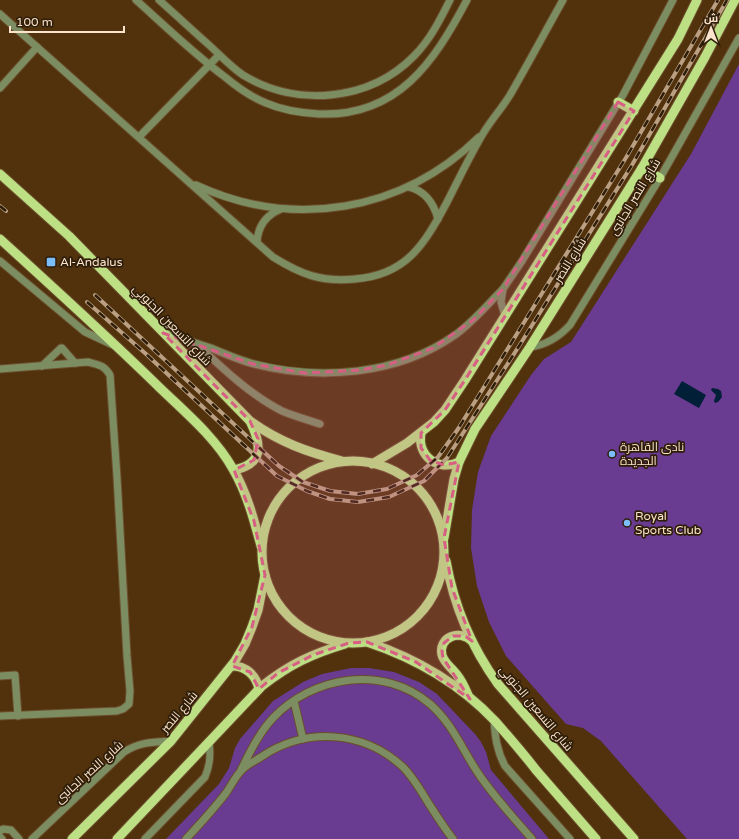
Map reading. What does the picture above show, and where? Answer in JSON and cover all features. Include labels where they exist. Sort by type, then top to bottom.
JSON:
[{"type":"main road","name":"شارع النصر","points":[[372,464],[421,433],[445,410],[634,111],[678,39],[697,0]]},
{"type":"main road","name":"شارع النصر","points":[[444,538],[454,479],[459,462],[475,429],[530,347],[642,168],[705,57],[735,0]]},
{"type":"main road","points":[[618,102],[634,111]]},
{"type":"main road","points":[[642,168],[660,178]]},
{"type":"main road","name":"شارع التسعين الجنوبي","points":[[0,174],[69,236],[250,421],[276,438],[301,450],[345,462]]},
{"type":"main road","points":[[0,239],[119,348],[207,434],[226,457],[234,470],[249,506],[262,551],[265,575],[271,592],[278,603],[294,621],[311,633],[331,641],[349,643],[366,642],[385,638],[403,629],[418,617],[427,607],[439,583],[444,568],[445,552],[444,538],[438,518],[428,500],[414,484],[388,468],[359,462],[345,462],[328,465],[300,479],[288,489],[272,512],[265,531],[262,551]]},
{"type":"main road","points":[[234,470],[249,465],[258,454],[258,439],[250,421]]},
{"type":"main road","points":[[421,433],[421,448],[430,460],[439,465],[450,465],[459,462]]},
{"type":"main road","name":"شارع التسعين الجنوبي","points":[[445,552],[452,588],[458,606],[472,641],[488,670],[498,684],[634,839]]},
{"type":"main road","name":"شارع النصر","points":[[72,839],[171,741],[232,666],[245,644],[252,627],[258,610],[265,575]]},
{"type":"main road","points":[[470,699],[459,678],[443,658],[442,650],[444,643],[453,636],[465,636],[472,641]]},
{"type":"main road","points":[[366,642],[416,662],[444,679],[470,699],[494,720],[592,837]]},
{"type":"main road","points":[[117,839],[259,689],[278,673],[295,663],[313,655],[349,643]]},
{"type":"main road","points":[[232,666],[241,667],[250,672],[256,680],[259,689]]},
{"type":"street","points":[[136,0],[209,65],[240,89],[266,104],[306,113],[327,114],[342,114],[365,108],[390,98],[407,86],[439,49],[466,0]]},
{"type":"street","points":[[161,1],[219,55],[242,74],[262,84],[279,90],[296,94],[319,96],[343,94],[377,83],[402,67],[415,56],[436,29],[450,0]]},
{"type":"street","points":[[0,14],[273,257],[293,269],[316,278],[340,281],[363,279],[383,274],[401,264],[416,252],[429,236],[484,133],[509,95],[563,0]]},
{"type":"street","points":[[163,333],[196,343],[253,364],[312,373],[333,373],[360,370],[393,363],[433,348],[455,335],[473,320],[502,289],[522,261],[618,102],[673,0]]},
{"type":"street","name":"شارع النصر الجانبى","points":[[530,347],[540,346],[551,341],[562,334],[570,325],[660,178],[739,38]]},
{"type":"street","points":[[0,88],[38,47]]},
{"type":"street","points":[[139,137],[219,55]]},
{"type":"street","points":[[189,181],[211,192],[234,200],[281,209],[313,209],[352,205],[409,187],[456,158],[484,133]]},
{"type":"street","points":[[409,187],[419,191],[428,198],[438,219]]},
{"type":"street","points":[[256,242],[262,224],[270,214],[281,209]]},
{"type":"street","points":[[0,261],[85,332],[119,348]]},
{"type":"street","points":[[502,289],[501,302],[505,316]]},
{"type":"street","points":[[196,343],[223,369],[282,411],[320,424]]},
{"type":"street","points":[[42,366],[60,348],[62,348],[75,363]]},
{"type":"street","points":[[0,369],[88,362],[99,364],[106,368],[110,375],[130,698],[129,704],[117,711],[0,716]]},
{"type":"street","points":[[0,676],[16,675],[18,716]]},
{"type":"street","points":[[186,839],[222,798],[241,770],[265,727],[284,708],[317,687],[348,680],[368,680],[398,686],[429,703],[449,724],[478,773],[532,839]]},
{"type":"street","points":[[294,701],[303,739]]},
{"type":"street","points":[[494,720],[496,743],[499,755],[505,766],[570,839]]},
{"type":"street","points":[[241,770],[280,746],[303,739],[323,737],[348,738],[360,741],[378,748],[404,768],[454,839]]},
{"type":"street","name":"شارع النصر الجانبى","points":[[32,839],[124,752],[145,743],[171,741]]},
{"type":"street","points":[[145,839],[205,777],[210,766],[211,754],[209,743]]},
{"type":"street","points":[[0,831],[3,829],[11,830],[19,839]]},
{"type":"highlighted area","points":[[618,102],[634,111],[465,380],[445,410],[421,433],[421,448],[430,460],[444,465],[459,462],[444,538],[452,588],[472,641],[465,636],[453,636],[444,643],[442,651],[443,658],[470,699],[416,662],[367,642],[349,643],[313,655],[278,673],[259,689],[250,672],[232,666],[252,627],[265,575],[254,521],[234,470],[254,460],[258,439],[250,421],[163,333],[253,364],[305,373],[360,370],[387,365],[433,348],[473,320],[503,289]]},
{"type":"shaded area","name":"نادى القاهرة الجديدة","points":[[739,64],[739,839],[687,839],[601,741],[583,728],[566,724],[506,656],[489,622],[477,586],[471,548],[472,510],[478,472],[491,436],[531,375],[544,359],[571,342],[691,154]]},
{"type":"shaded area","points":[[351,668],[369,668],[394,672],[419,682],[437,694],[475,734],[486,752],[491,770],[549,839],[166,839],[219,784],[229,768],[235,748],[240,739],[273,701],[303,682],[322,674]]},
{"type":"water","points":[[682,381],[706,395],[699,408],[674,394]]},
{"type":"water","points":[[712,388],[721,391],[722,397],[715,403],[714,401],[716,395],[711,390]]},
{"type":"railway","points":[[95,295],[279,466],[303,482],[330,491],[358,494],[387,489],[417,475],[438,457],[458,429],[627,156],[718,0]]},
{"type":"railway","points":[[87,302],[146,354],[277,476],[307,491],[330,499],[358,502],[389,497],[424,481],[447,458],[521,343],[632,165],[727,0]]},
{"type":"railway","points":[[0,206],[6,211]]},
{"type":"place","name":"Al-Andalus","points":[[51,262]]},
{"type":"place","name":"نادى القاهرة الجديدة","points":[[612,454]]},
{"type":"place","name":"Royal Sports Club","points":[[627,523]]}]
